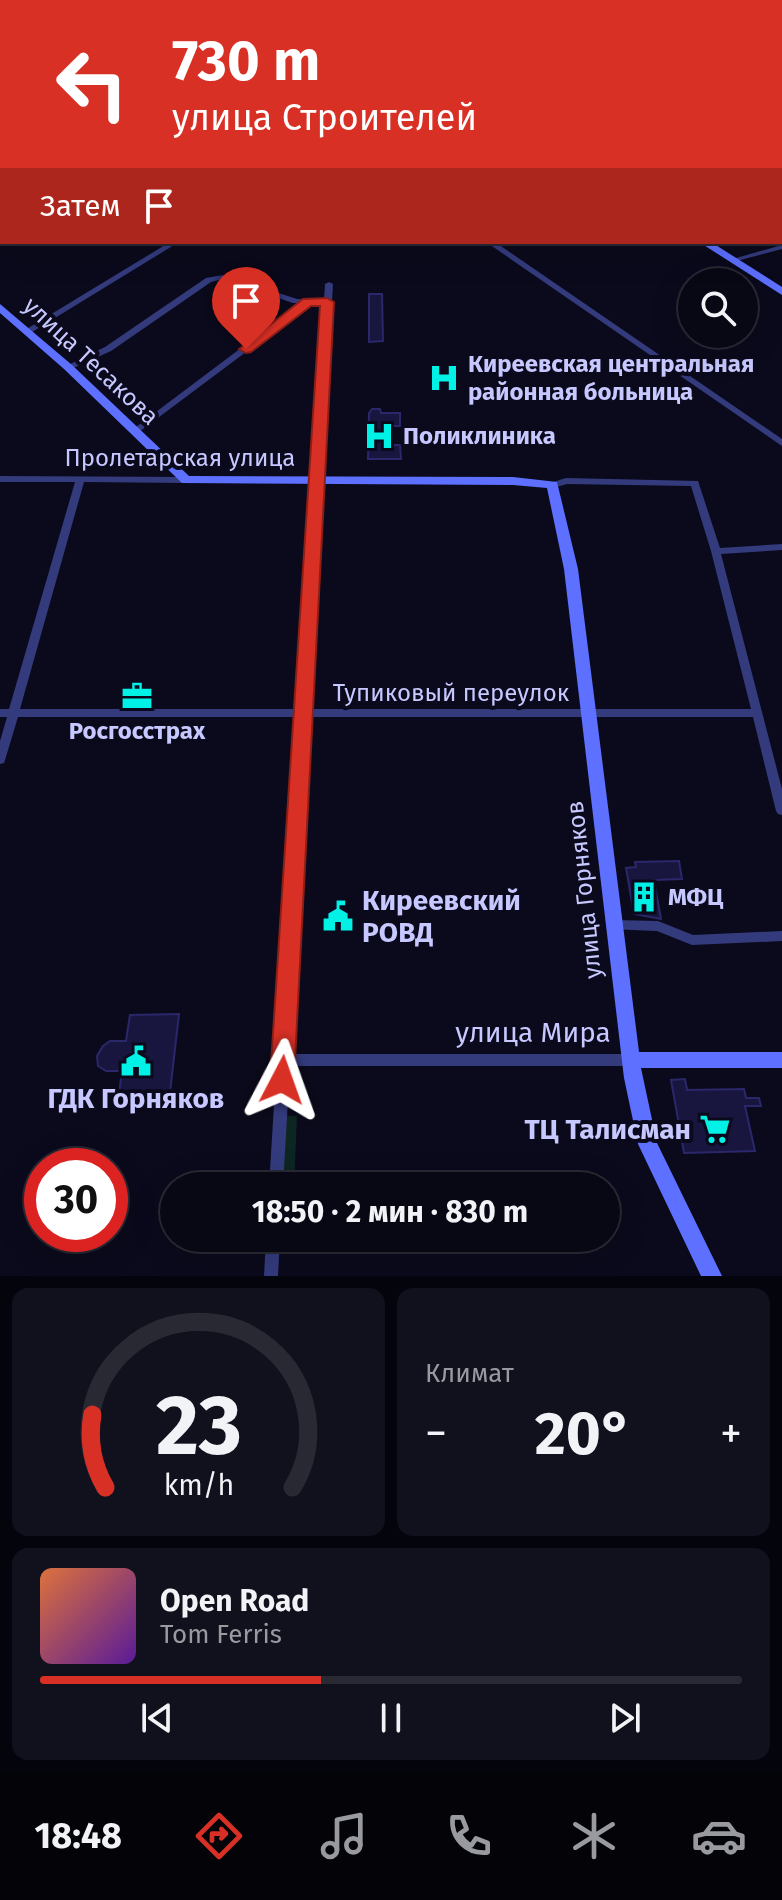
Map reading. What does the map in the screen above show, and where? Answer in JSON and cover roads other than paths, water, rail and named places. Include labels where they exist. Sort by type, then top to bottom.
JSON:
[{"type":"main road","points":[[707,244],[782,292]]},
{"type":"main road","name":"улица Тесакова","points":[[0,307],[29,330],[186,480]]},
{"type":"main road","name":"Пролетарская улица","points":[[186,480],[513,481],[553,485]]},
{"type":"main road","name":"улица Горняков","points":[[553,485],[571,569],[630,1060],[648,1144],[712,1276]]},
{"type":"main road","name":"улица Мира","points":[[630,1060],[782,1060]]},
{"type":"street","points":[[29,330],[172,244]]},
{"type":"street","points":[[493,244],[782,443]]},
{"type":"street","points":[[733,260],[782,247]]},
{"type":"street","points":[[68,367],[108,349],[209,280],[223,277],[308,302],[327,302]]},
{"type":"street","points":[[277,1172],[329,284]]},
{"type":"street","points":[[135,432],[308,302]]},
{"type":"street","name":"Пролетарская улица","points":[[0,479],[186,480]]},
{"type":"street","points":[[0,760],[6,713],[80,479]]},
{"type":"street","name":"Пролетарская улица","points":[[553,485],[566,481],[695,483],[716,551]]},
{"type":"street","points":[[782,547],[716,551],[782,811]]},
{"type":"street","name":"Тупиковый переулок","points":[[6,713],[757,713]]},
{"type":"street","points":[[613,925],[658,926],[692,940],[782,936]]},
{"type":"street","name":"улица Мира","points":[[283,1060],[630,1060]]},
{"type":"street","points":[[271,1276],[272,1252]]},
{"type":"place","name":"Киреевская центральная районная больница","points":[[444,378]]},
{"type":"place","name":"Поликлиника","points":[[379,436]]},
{"type":"place","name":"Росгосстрах","points":[[137,696]]},
{"type":"place","name":"МФЦ","points":[[644,897]]},
{"type":"place","name":"Киреевский РОВД","points":[[338,916]]},
{"type":"place","name":"ГДК Горняков","points":[[136,1061]]},
{"type":"place","name":"ТЦ Талисман","points":[[715,1129]]}]
